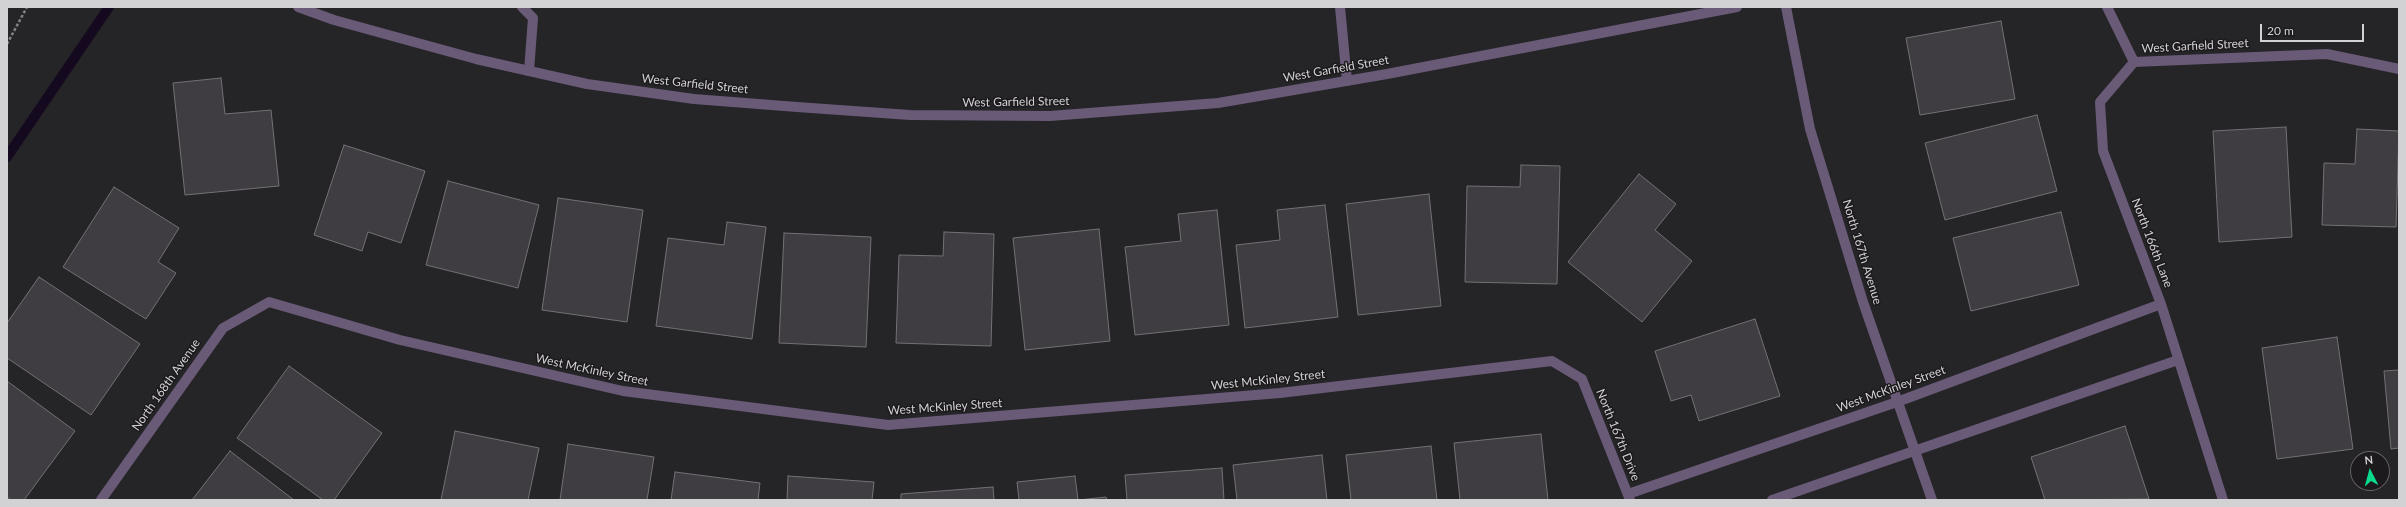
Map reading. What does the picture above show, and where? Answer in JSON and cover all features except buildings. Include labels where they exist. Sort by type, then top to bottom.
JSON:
[{"type":"street","name":"West Garfield Street","points":[[298,7],[334,20],[587,84],[694,99],[910,115],[1050,116],[1218,103],[1347,81],[1737,7]]},
{"type":"street","points":[[522,7],[533,18],[529,70]]},
{"type":"street","points":[[1340,7],[1347,81]]},
{"type":"street","name":"North 167th Avenue","points":[[1786,7],[1810,129],[1863,302],[1932,500]]},
{"type":"street","points":[[2107,7],[2134,62]]},
{"type":"street","name":"West Garfield Street","points":[[2134,62],[2327,54],[2399,69]]},
{"type":"street","name":"North 166th Lane","points":[[2134,62],[2100,102],[2103,151],[2161,304],[2223,500]]},
{"type":"street","name":"West McKinley Street","points":[[268,302],[400,340],[623,391],[888,425],[1280,393],[1552,361],[1582,379]]},
{"type":"street","name":"North 168th Avenue","points":[[101,500],[222,328],[268,302]]},
{"type":"street","name":"West McKinley Street","points":[[1629,497],[1897,402],[2161,304]]},
{"type":"street","points":[[1772,500],[2178,360]]},
{"type":"street","name":"North 167th Drive","points":[[1582,379],[1629,497]]},
{"type":"path","points":[[7,44],[27,7]]},
{"type":"waterway","points":[[7,157],[109,7]]}]
